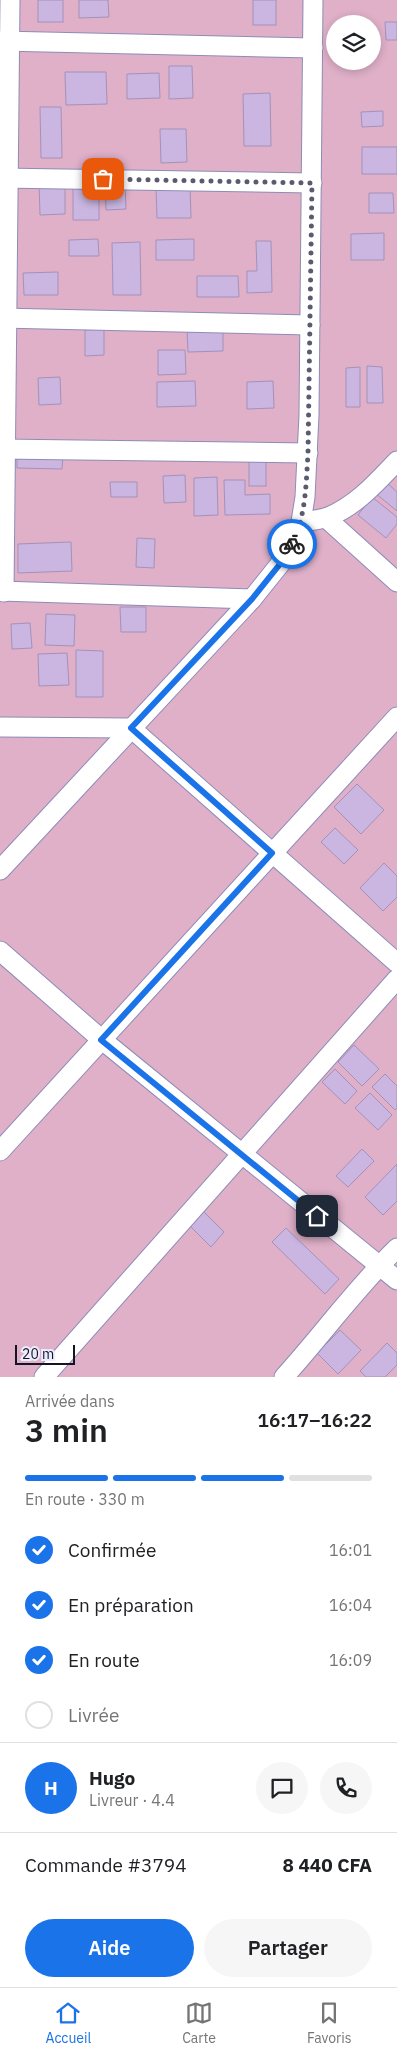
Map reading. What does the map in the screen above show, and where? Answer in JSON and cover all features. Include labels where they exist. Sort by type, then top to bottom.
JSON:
[{"type":"street","points":[[10,0],[5,41],[2,592],[252,599]]},
{"type":"street","points":[[0,870],[252,599],[288,554],[300,522],[305,497],[308,453],[313,0]]},
{"type":"street","points":[[5,41],[313,48]]},
{"type":"street","points":[[4,178],[312,183]]},
{"type":"street","points":[[3,318],[310,325]]},
{"type":"street","points":[[2,449],[308,453]]},
{"type":"street","points":[[300,522],[326,518],[341,511],[368,492],[397,460]]},
{"type":"street","points":[[326,518],[397,582]]},
{"type":"street","points":[[0,1152],[397,717]]},
{"type":"street","points":[[0,727],[131,728],[397,963]]},
{"type":"street","points":[[0,951],[101,1040],[397,1280]]},
{"type":"street","points":[[44,1377],[397,980]]},
{"type":"street","points":[[284,1377],[318,1340],[379,1266],[397,1248]]},
{"type":"shaded area","points":[[0,0],[397,0],[397,1377],[0,1377]]},
{"type":"building","points":[[38,0],[63,0],[63,22],[38,22]]},
{"type":"building","points":[[79,0],[108,0],[109,17],[79,18]]},
{"type":"building","points":[[253,0],[276,0],[276,25],[253,25]]},
{"type":"building","points":[[385,22],[397,22],[397,40],[386,40]]},
{"type":"building","points":[[169,66],[192,66],[193,98],[169,99]]},
{"type":"building","points":[[65,72],[106,72],[107,104],[66,105]]},
{"type":"building","points":[[159,73],[160,98],[127,99],[127,74]]},
{"type":"building","points":[[270,93],[271,146],[244,146],[243,94]]},
{"type":"building","points":[[40,107],[61,107],[62,158],[41,158]]},
{"type":"building","points":[[383,111],[383,126],[362,127],[361,112]]},
{"type":"building","points":[[160,129],[186,129],[187,162],[161,163]]},
{"type":"building","points":[[362,147],[397,147],[397,174],[362,174]]},
{"type":"building","points":[[39,183],[65,183],[65,214],[40,215]]},
{"type":"building","points":[[105,184],[125,184],[126,209],[106,210]]},
{"type":"building","points":[[99,185],[99,220],[73,220],[73,186]]},
{"type":"building","points":[[190,186],[191,218],[157,218],[156,187]]},
{"type":"building","points":[[369,193],[393,193],[394,213],[369,213]]},
{"type":"building","points":[[384,233],[384,260],[351,260],[351,234]]},
{"type":"building","points":[[98,239],[99,256],[69,256],[69,240]]},
{"type":"building","points":[[194,239],[194,260],[156,260],[156,240]]},
{"type":"building","points":[[256,241],[271,241],[272,292],[247,293],[247,271],[257,271]]},
{"type":"building","points":[[140,242],[141,295],[113,295],[112,243]]},
{"type":"building","points":[[58,272],[58,295],[24,295],[23,273]]},
{"type":"building","points":[[197,276],[238,276],[239,297],[197,297]]},
{"type":"building","points":[[223,328],[223,351],[188,352],[187,329]]},
{"type":"building","points":[[104,329],[104,355],[85,356],[85,330]]},
{"type":"building","points":[[158,350],[185,350],[186,374],[158,375]]},
{"type":"building","points":[[367,366],[382,367],[383,403],[367,403]]},
{"type":"building","points":[[360,367],[360,407],[346,407],[346,368]]},
{"type":"building","points":[[60,377],[61,404],[39,405],[38,378]]},
{"type":"building","points":[[195,381],[196,406],[157,407],[157,382]]},
{"type":"building","points":[[273,381],[274,408],[247,409],[247,382]]},
{"type":"building","points":[[17,453],[63,454],[62,469],[17,468]]},
{"type":"building","points":[[249,457],[266,457],[266,486],[249,486]]},
{"type":"building","points":[[185,475],[186,502],[164,503],[163,476]]},
{"type":"building","points":[[217,477],[218,515],[194,516],[194,478]]},
{"type":"building","points":[[224,480],[245,480],[245,495],[270,494],[270,514],[225,515]]},
{"type":"building","points":[[385,481],[397,492],[397,511],[375,493]]},
{"type":"building","points":[[110,482],[137,482],[137,497],[111,497]]},
{"type":"building","points":[[372,497],[397,517],[397,524],[386,538],[358,515]]},
{"type":"building","points":[[137,538],[155,539],[154,568],[136,567]]},
{"type":"building","points":[[71,542],[72,571],[18,573],[18,544]]},
{"type":"building","points":[[120,607],[146,607],[146,632],[121,632]]},
{"type":"building","points":[[46,614],[75,615],[74,646],[45,645]]},
{"type":"building","points":[[30,623],[32,648],[12,649],[11,624]]},
{"type":"building","points":[[76,650],[103,651],[103,697],[76,697]]},
{"type":"building","points":[[67,653],[69,685],[39,686],[38,654]]},
{"type":"building","points":[[357,784],[384,810],[361,834],[334,807]]},
{"type":"building","points":[[335,828],[358,850],[344,864],[321,842]]},
{"type":"building","points":[[384,863],[397,876],[397,897],[383,911],[360,888]]},
{"type":"building","points":[[354,1045],[379,1069],[362,1086],[338,1062]]},
{"type":"building","points":[[335,1069],[357,1091],[345,1104],[322,1082]]},
{"type":"building","points":[[385,1074],[397,1086],[397,1108],[395,1110],[372,1087]]},
{"type":"building","points":[[370,1093],[392,1115],[378,1130],[355,1108]]},
{"type":"building","points":[[362,1149],[374,1161],[348,1187],[336,1176]]},
{"type":"building","points":[[397,1164],[397,1201],[383,1215],[365,1197]]},
{"type":"building","points":[[200,1208],[224,1232],[211,1247],[186,1222]]},
{"type":"building","points":[[286,1228],[339,1279],[325,1294],[272,1242]]},
{"type":"building","points":[[340,1330],[361,1350],[338,1374],[317,1353]]},
{"type":"building","points":[[387,1343],[397,1353],[397,1365],[385,1377],[366,1377],[360,1371]]},
{"type":"way so far","points":[[103,179],[312,183],[308,453],[305,497],[296,537],[292,544]]},
{"type":"route","points":[[292,544],[288,554],[252,599],[131,728],[272,853],[101,1040],[317,1216]]}]
